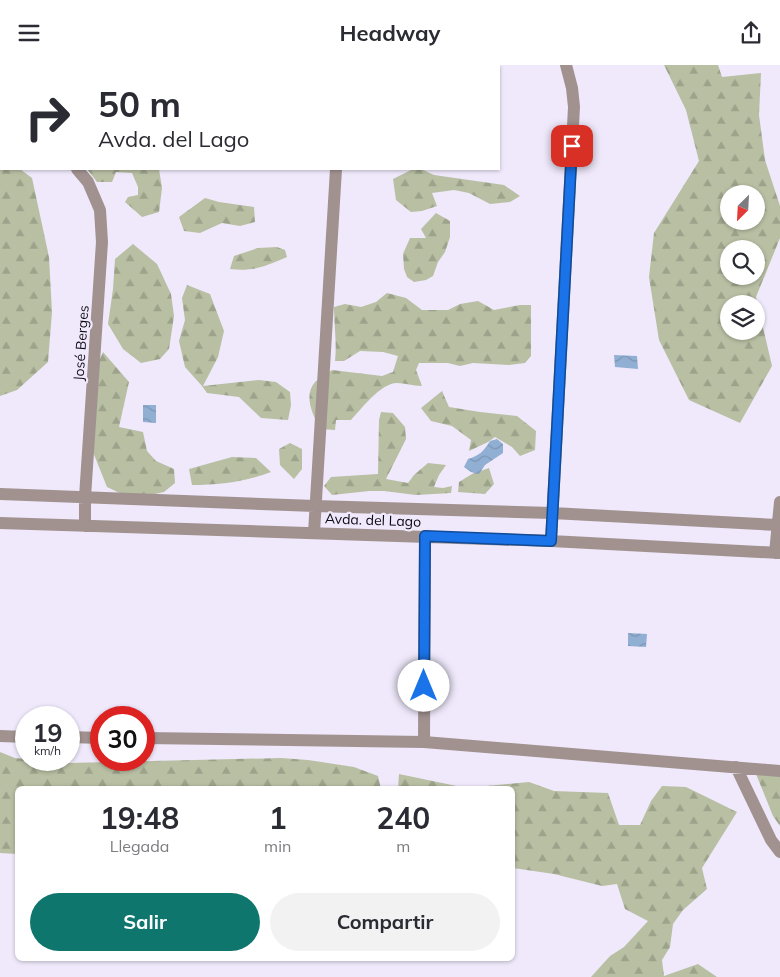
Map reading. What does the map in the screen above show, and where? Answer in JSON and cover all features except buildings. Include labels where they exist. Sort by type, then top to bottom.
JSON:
[{"type":"street","points":[[551,541],[574,107],[572,88],[566,65]]},
{"type":"street","name":"José Berges","points":[[78,170],[88,182],[100,210],[102,242],[85,497],[85,526]]},
{"type":"street","points":[[314,533],[336,170]]},
{"type":"street","points":[[0,494],[552,513],[777,525]]},
{"type":"street","points":[[777,553],[777,525],[780,502]]},
{"type":"street","name":"Avda. del Lago","points":[[0,523],[425,536],[777,553]]},
{"type":"street","points":[[424,742],[425,536]]},
{"type":"street","points":[[0,736],[15,737]]},
{"type":"street","points":[[155,738],[424,742],[780,771]]},
{"type":"street","points":[[736,767],[771,840],[780,853]]},
{"type":"green space","points":[[664,65],[718,65],[722,77],[761,73],[759,115],[765,160],[780,206],[780,238],[765,275],[765,240],[720,240],[720,285],[761,285],[757,295],[720,295],[720,340],[765,340],[765,336],[772,366],[740,423],[689,400],[659,340],[649,277],[654,233],[699,161],[686,110]]},
{"type":"green space","points":[[0,170],[21,170],[32,178],[49,257],[52,312],[48,362],[17,390],[0,396]]},
{"type":"green space","points":[[88,170],[159,170],[162,188],[159,212],[142,217],[125,202],[128,197],[138,195],[138,187],[132,173],[116,172],[112,182],[97,182]]},
{"type":"green space","points":[[411,170],[423,170],[434,175],[504,185],[520,196],[510,202],[490,204],[469,193],[454,190],[432,193],[437,206],[411,212],[396,200],[393,179]]},
{"type":"green space","points":[[205,198],[254,207],[255,222],[240,226],[222,223],[200,233],[184,231],[179,217]]},
{"type":"green space","points":[[436,213],[450,221],[450,237],[433,276],[426,280],[414,282],[407,277],[404,269],[403,254],[410,238],[426,238],[421,229]]},
{"type":"green space","points":[[133,244],[157,264],[171,294],[174,316],[169,349],[160,359],[141,363],[123,349],[108,324],[115,259]]},
{"type":"green space","points":[[277,247],[285,250],[287,257],[246,270],[230,269],[234,256],[258,248]]},
{"type":"green space","points":[[187,285],[210,294],[224,331],[218,357],[203,386],[259,380],[276,382],[290,392],[291,405],[288,420],[261,418],[239,397],[207,393],[185,367],[179,341],[185,320],[182,298]]},
{"type":"green space","points":[[387,293],[406,298],[422,310],[448,310],[460,304],[478,301],[494,310],[531,305],[531,356],[525,363],[509,365],[473,363],[460,366],[448,363],[419,363],[416,370],[422,386],[400,383],[391,384],[372,397],[351,420],[336,420],[335,430],[320,429],[312,412],[309,399],[311,387],[315,382],[332,370],[382,376],[393,372],[398,356],[383,352],[360,351],[344,361],[335,361],[334,307],[345,304],[361,307],[376,302]]},
{"type":"green space","points":[[103,352],[129,382],[119,427],[143,432],[147,451],[156,461],[174,469],[175,483],[164,492],[132,499],[107,487],[89,442],[94,373]]},
{"type":"green space","points":[[442,391],[449,407],[517,416],[536,431],[535,450],[520,456],[512,447],[495,437],[469,451],[471,440],[452,426],[431,421],[421,408]]},
{"type":"green space","points":[[381,412],[393,413],[405,427],[406,439],[386,479],[408,483],[428,463],[446,465],[434,487],[452,486],[451,493],[416,495],[369,491],[332,495],[324,486],[331,477],[378,474],[379,420]]},
{"type":"green space","points":[[290,443],[302,449],[302,469],[294,479],[280,465],[279,449]]},
{"type":"green space","points":[[232,457],[256,458],[271,472],[232,482],[192,485],[189,469]]},
{"type":"green space","points":[[489,468],[494,484],[485,494],[458,492],[459,482],[472,474]]},
{"type":"green space","points":[[0,752],[15,758],[15,771],[80,771],[80,763],[90,763],[90,771],[155,771],[155,761],[281,758],[308,760],[354,767],[378,776],[380,786],[15,786],[15,854],[0,853]]},
{"type":"green space","points":[[754,769],[780,772],[780,826],[773,816]]},
{"type":"green space","points":[[399,774],[456,786],[398,786]]},
{"type":"green space","points":[[529,782],[554,791],[608,793],[619,825],[640,825],[651,801],[662,786],[686,787],[737,812],[702,868],[707,889],[683,910],[673,924],[670,947],[662,960],[664,976],[698,964],[717,977],[591,977],[610,956],[624,947],[648,921],[625,909],[617,884],[602,886],[554,874],[515,868],[515,786],[487,786]]},
{"type":"water","points":[[614,355],[637,356],[638,369],[615,367]]},
{"type":"water","points":[[143,405],[156,405],[156,423],[143,422]]},
{"type":"water","points":[[497,439],[503,444],[503,453],[485,465],[479,474],[471,472],[464,467],[468,459],[481,453],[490,441]]},
{"type":"water","points":[[628,633],[647,634],[646,647],[628,646]]},
{"type":"route","points":[[424,686],[425,536],[551,541],[572,146]]}]
